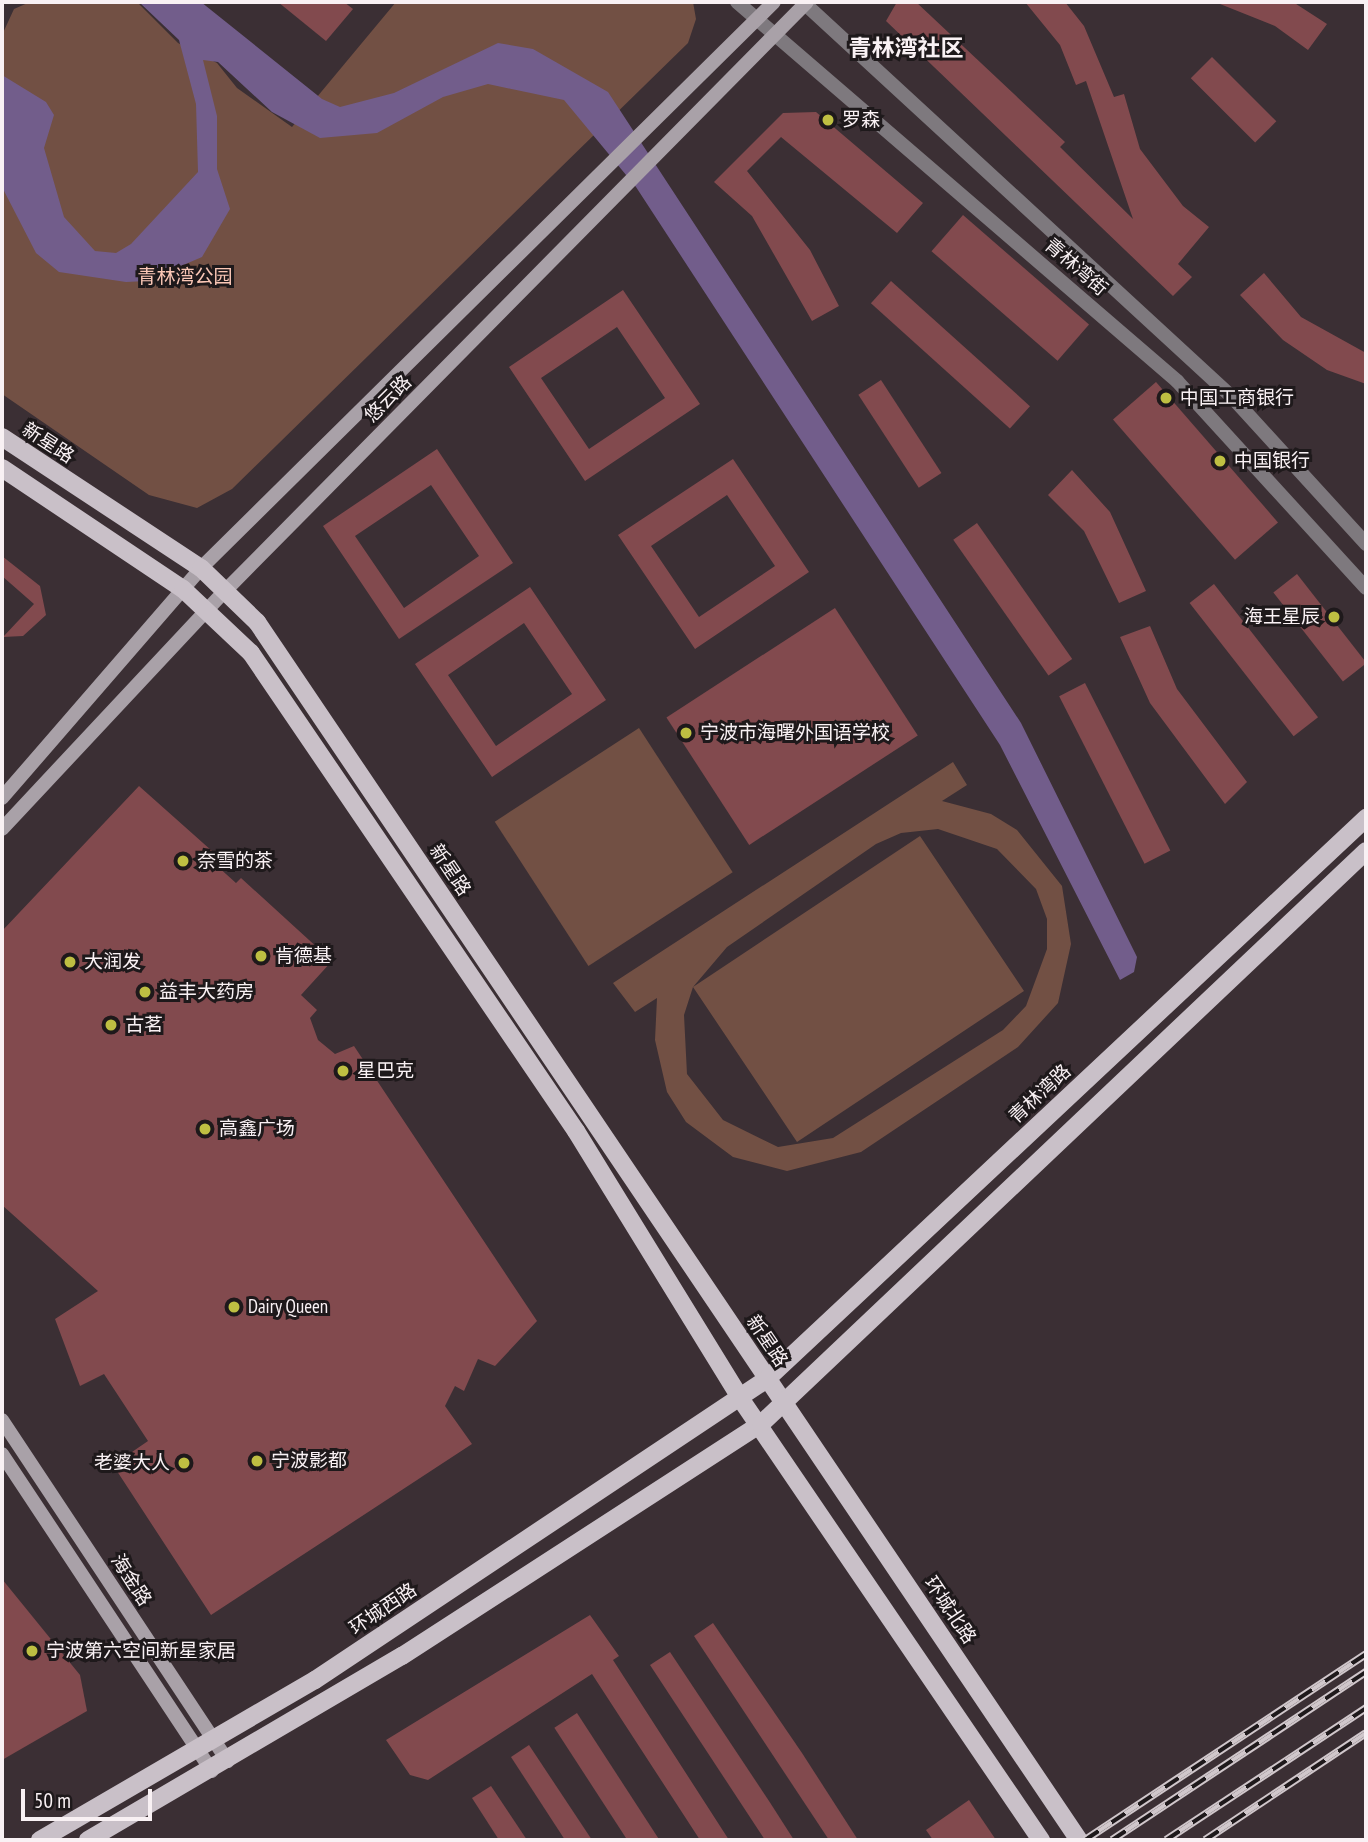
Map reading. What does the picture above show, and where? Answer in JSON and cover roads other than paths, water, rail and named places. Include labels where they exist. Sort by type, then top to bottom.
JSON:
[{"type":"main road","name":"新星路","points":[[2,437],[201,568],[281,656],[786,1404]]},
{"type":"main road","points":[[2,468],[183,589],[251,653],[476,982],[740,1398],[761,1424],[1041,1840]]},
{"type":"main road","name":"青林湾路","points":[[740,1398],[767,1379],[1366,818]]},
{"type":"main road","points":[[88,1840],[212,1771],[761,1424],[786,1404],[1366,851]]},
{"type":"main road","name":"环城西路","points":[[40,1840],[207,1747],[740,1398]]},
{"type":"main road","name":"环城北路","points":[[786,1404],[1079,1840]]},
{"type":"street","name":"青林湾街","points":[[737,2],[778,32],[1177,381],[1366,588]]},
{"type":"street","name":"悠云路","points":[[2,798],[201,568],[774,2]]},
{"type":"street","name":"青林湾街","points":[[805,2],[1232,397],[1366,544]]},
{"type":"street","name":"悠云路","points":[[2,829],[224,592],[670,143],[805,2]]},
{"type":"street","name":"海金路","points":[[2,1420],[207,1747],[212,1771]]},
{"type":"street","name":"海金路","points":[[2,1454],[207,1747],[228,1761]]},
{"type":"railway","points":[[1085,1840],[1366,1654]]},
{"type":"railway","points":[[1112,1840],[1366,1672]]},
{"type":"railway","points":[[1166,1840],[1366,1708]]},
{"type":"railway","points":[[1205,1840],[1366,1733]]},
{"type":"place","name":"罗森","points":[[828,120]]},
{"type":"place","name":"中国工商银行","points":[[1166,398]]},
{"type":"place","name":"中国银行","points":[[1220,461]]},
{"type":"place","name":"海王星辰","points":[[1334,617]]},
{"type":"place","name":"宁波市海曙外国语学校","points":[[686,733]]},
{"type":"place","name":"奈雪的茶","points":[[183,861]]},
{"type":"place","name":"肯德基","points":[[261,956]]},
{"type":"place","name":"大润发","points":[[70,962]]},
{"type":"place","name":"益丰大药房","points":[[145,992]]},
{"type":"place","name":"古茗","points":[[111,1025]]},
{"type":"place","name":"星巴克","points":[[343,1071]]},
{"type":"place","name":"高鑫广场","points":[[205,1129]]},
{"type":"place","name":"Dairy Queen","points":[[234,1307]]},
{"type":"place","name":"宁波影都","points":[[257,1461]]},
{"type":"place","name":"老婆大人","points":[[184,1463]]},
{"type":"place","name":"宁波第六空间新星家居","points":[[32,1651]]},
{"type":"district","name":"青林湾社区","points":[[906,48]]},
{"type":"park label","name":"青林湾公园","points":[[185,277]]}]
